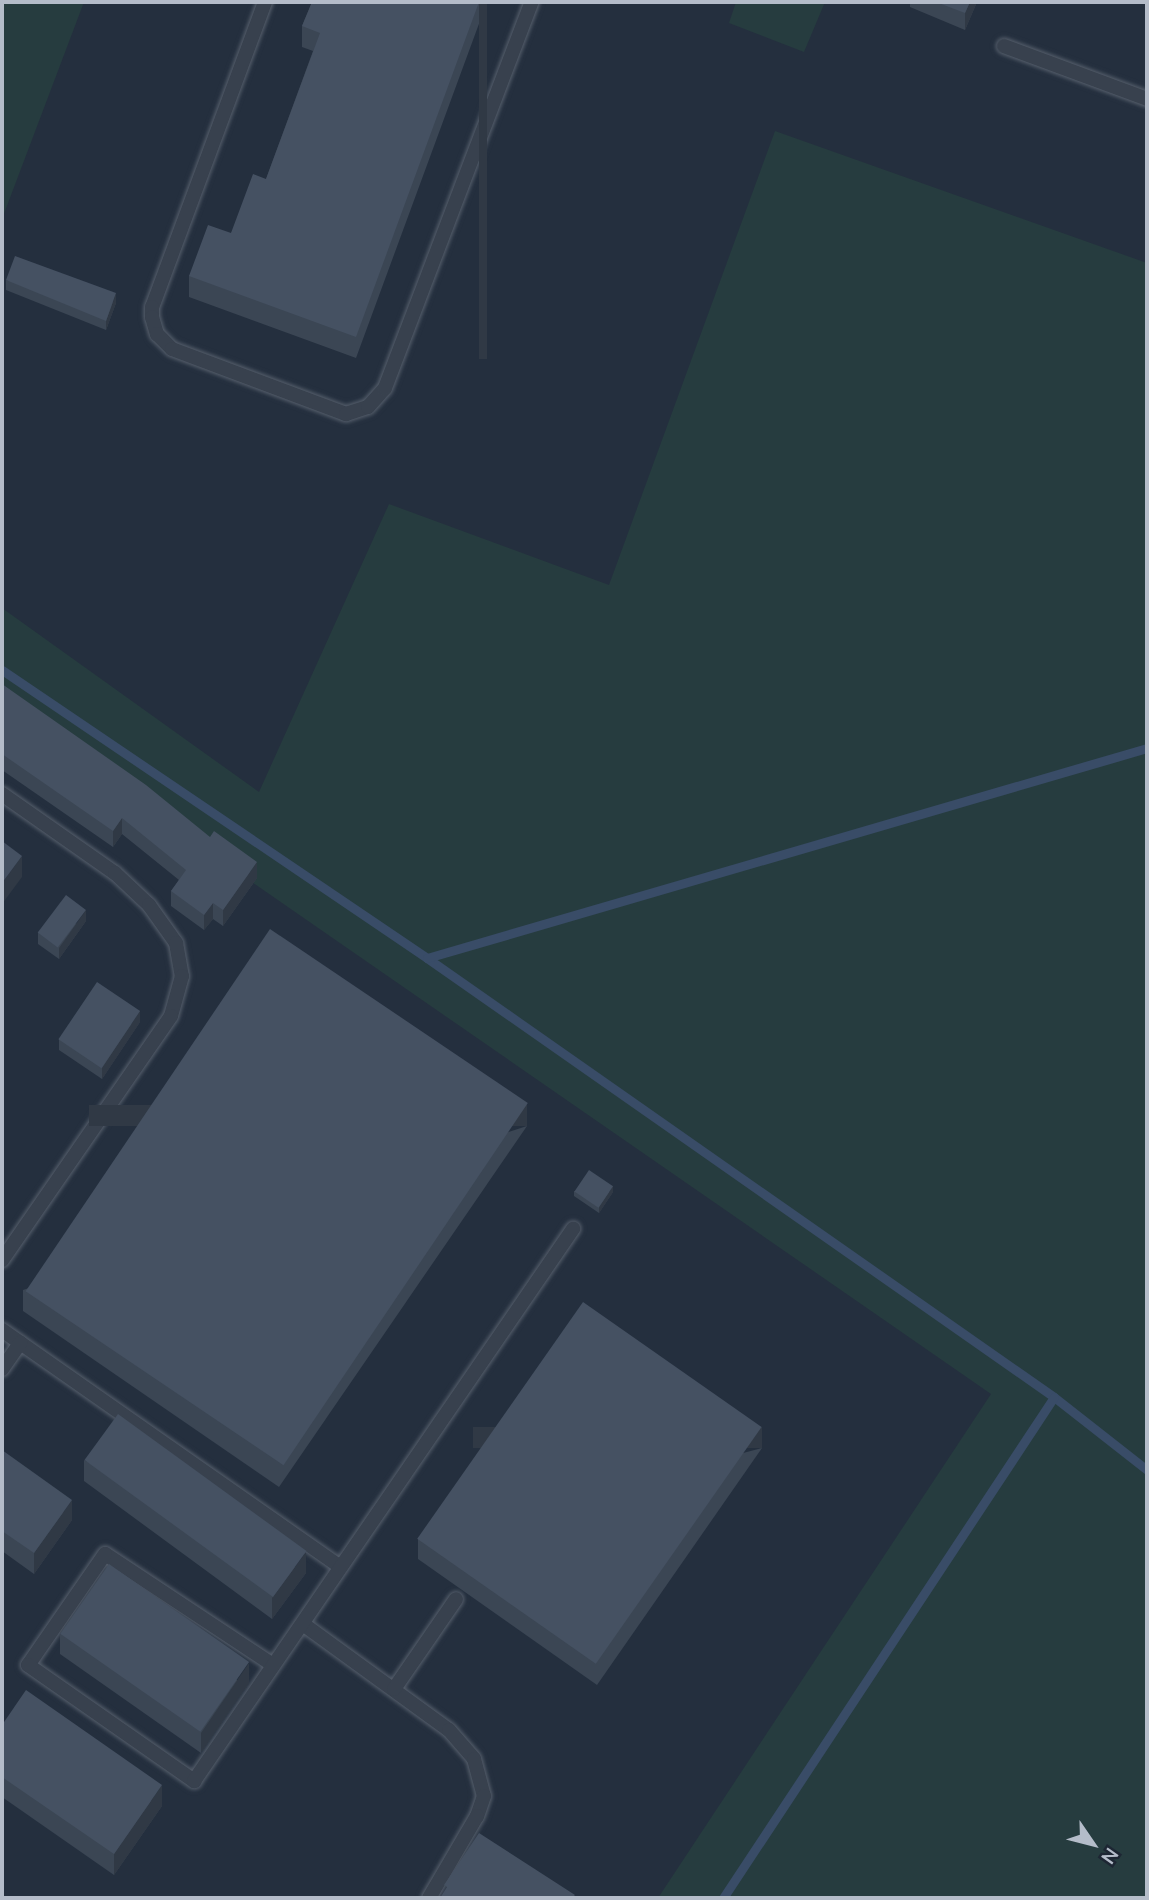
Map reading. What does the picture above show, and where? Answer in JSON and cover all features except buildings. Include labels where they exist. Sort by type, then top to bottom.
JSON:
[{"type":"lane","points":[[265,2],[152,307],[153,326],[163,342],[188,356],[346,414],[368,407],[385,388],[532,2]]},
{"type":"lane","points":[[1004,46],[1147,99]]},
{"type":"lane","points":[[2,794],[115,873],[149,905],[176,943],[182,976],[171,1016],[2,1260]]},
{"type":"lane","points":[[273,1665],[105,1554],[28,1665],[194,1781],[573,1229]]},
{"type":"lane","points":[[2,1330],[340,1567]]},
{"type":"lane","points":[[2,1369],[20,1343]]},
{"type":"lane","points":[[394,1689],[456,1599]]},
{"type":"lane","points":[[303,1624],[449,1730],[474,1759],[482,1780],[477,1816],[429,1898]]},
{"type":"green space","points":[[2,2],[84,2],[2,219]]},
{"type":"green space","points":[[736,2],[825,2],[804,52],[729,23]]},
{"type":"green space","points":[[775,131],[1147,263],[1147,1898],[658,1898],[991,1394],[2,709],[2,608],[259,792],[389,504],[609,585]]},
{"type":"waterway","points":[[2,670],[427,958],[1054,1397],[1147,1470]]},
{"type":"waterway","points":[[427,958],[1147,748]]},
{"type":"waterway","points":[[723,1898],[1054,1397]]}]
